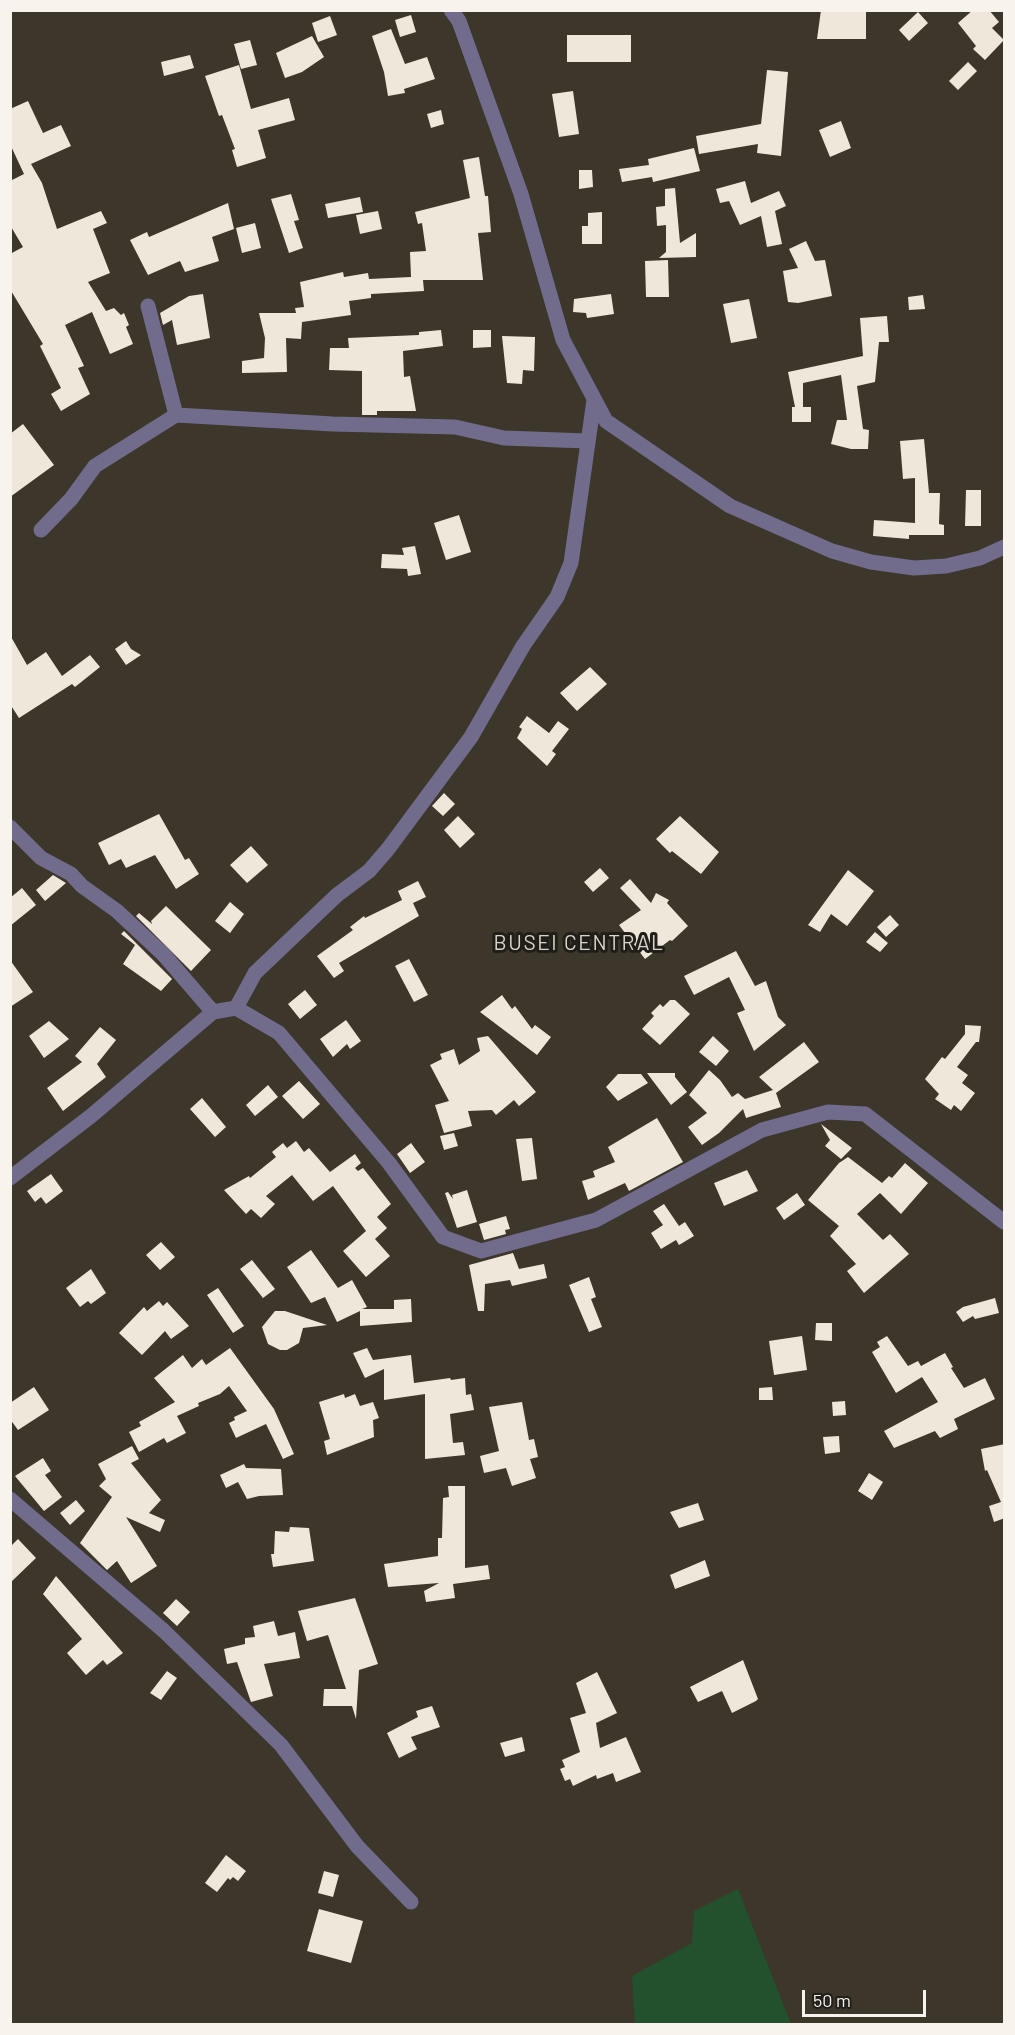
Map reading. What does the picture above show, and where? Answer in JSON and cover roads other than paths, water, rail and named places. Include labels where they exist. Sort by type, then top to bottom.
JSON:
[{"type":"street","points":[[451,10],[459,21],[521,194],[563,340],[606,421],[730,507],[832,550],[871,562],[914,568],[946,566],[980,558],[1005,547]]},
{"type":"street","points":[[148,306],[176,415]]},
{"type":"street","points":[[236,1008],[255,973],[337,896],[369,871],[388,849],[471,737],[523,646],[557,597],[571,563],[594,400]]},
{"type":"street","points":[[41,530],[71,499],[95,466],[176,415],[333,424],[455,427],[504,438],[587,441]]},
{"type":"street","points":[[10,827],[41,858],[71,874],[82,886],[117,911],[164,955],[213,1012]]},
{"type":"street","points":[[10,1178],[91,1116],[213,1012],[236,1008],[279,1033],[389,1163],[443,1237],[481,1251],[596,1220],[762,1130],[828,1112],[865,1114],[1005,1222]]},
{"type":"street","points":[[10,1499],[165,1631],[281,1745],[357,1846],[411,1902]]},
{"type":"district","name":"BUSEI CENTRAL","points":[[579,943]]}]
